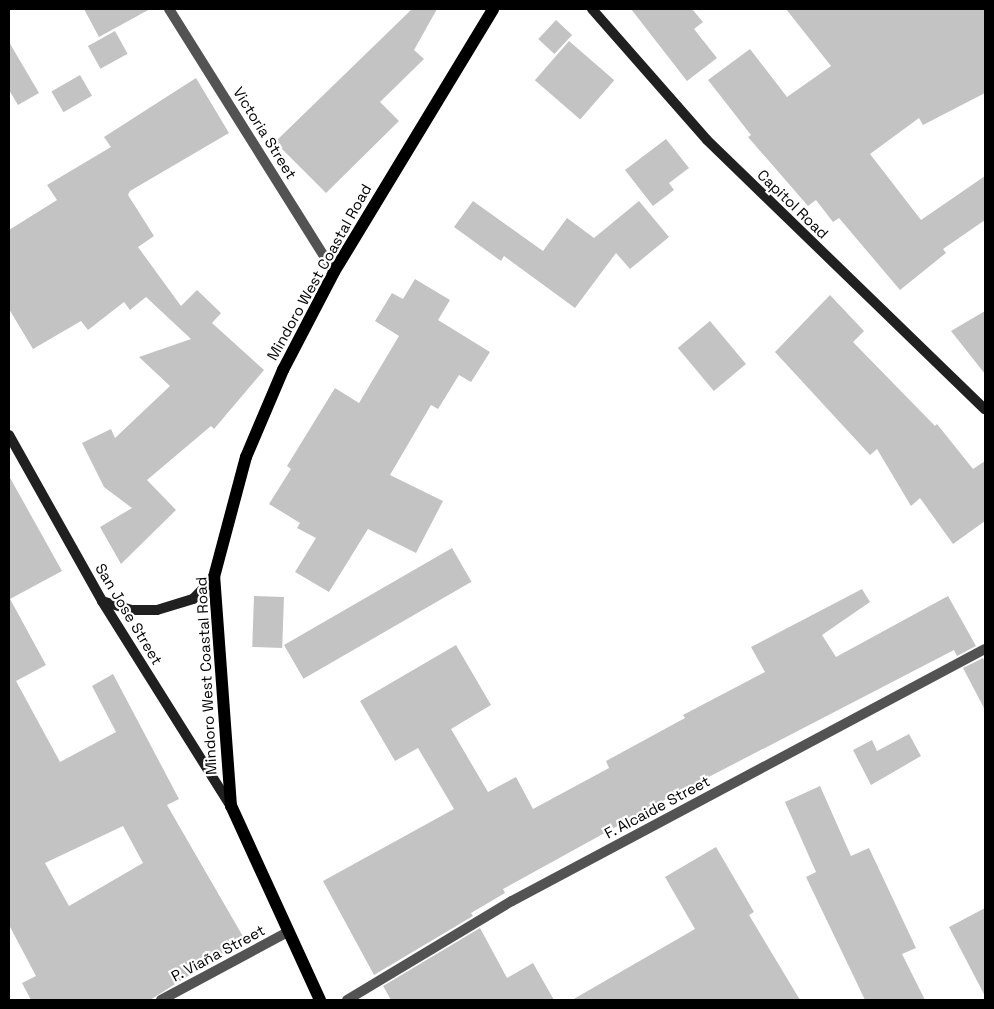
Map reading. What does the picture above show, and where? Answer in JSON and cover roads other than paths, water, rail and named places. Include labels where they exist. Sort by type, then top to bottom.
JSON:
[{"type":"main road","name":"Mindoro West Coastal Road","points":[[320,1000],[231,806],[214,577],[246,457],[283,370],[334,272],[493,9]]},
{"type":"street","name":"Victoria Street","points":[[169,9],[334,272]]},
{"type":"street","name":"Capitol Road","points":[[592,9],[707,140],[985,409]]},
{"type":"street","name":"San Jose Street","points":[[9,434],[102,601],[231,806]]},
{"type":"street","points":[[102,601],[132,610],[157,610],[193,599],[214,577]]},
{"type":"street","name":"F. Alcaide Street","points":[[347,1000],[512,901],[985,649]]},
{"type":"street","name":"P. Viaña Street","points":[[161,1000],[288,932]]}]
